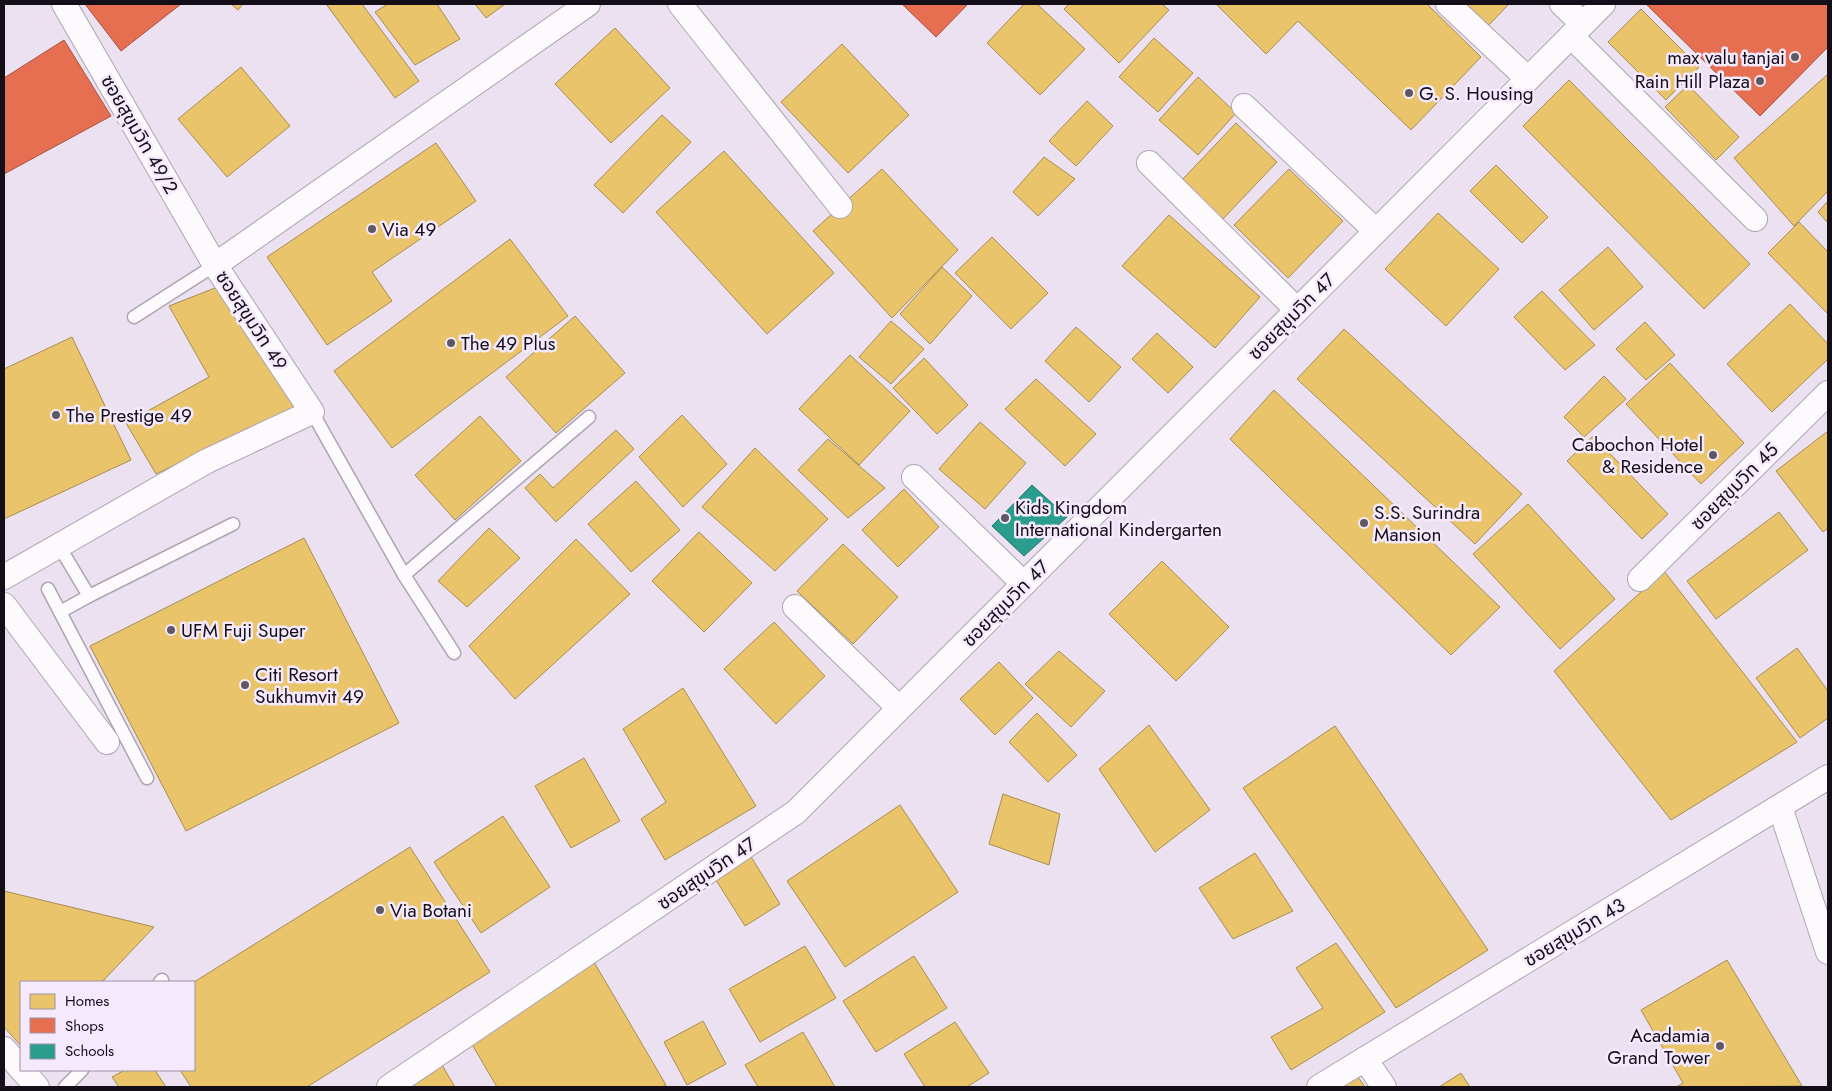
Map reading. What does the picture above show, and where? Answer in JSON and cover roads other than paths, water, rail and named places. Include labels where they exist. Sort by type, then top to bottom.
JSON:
[{"type":"street","name":"ซอยสุขุมวิท 49","points":[[312,412],[215,265],[588,4]]},
{"type":"street","points":[[680,4],[840,206]]},
{"type":"street","points":[[1448,4],[1528,78]]},
{"type":"street","points":[[1562,4],[1577,30],[1755,219]]},
{"type":"street","name":"ซอยสุขุมวิท 47","points":[[389,1087],[796,812],[1603,4]]},
{"type":"street","name":"ซอยสุขุมวิท 49/2","points":[[75,8],[215,265]]},
{"type":"street","points":[[1244,106],[1376,231]]},
{"type":"street","points":[[1148,163],[1297,310]]},
{"type":"street","name":"ซอยสุขุมวิท 45","points":[[1640,579],[1828,393]]},
{"type":"street","points":[[4,578],[207,461],[312,412]]},
{"type":"street","points":[[914,477],[1024,584]]},
{"type":"street","points":[[4,605],[108,742]]},
{"type":"street","points":[[796,607],[900,708]]},
{"type":"street","name":"ซอยสุขุมวิท 43","points":[[1319,1087],[1828,777]]},
{"type":"street","points":[[1780,807],[1828,952]]},
{"type":"street","points":[[4,1049],[20,1067]]},
{"type":"street","points":[[1365,1059],[1384,1087]]},
{"type":"street","points":[[24,1071],[37,1087]]},
{"type":"lane","points":[[134,317],[215,265]]},
{"type":"lane","points":[[312,412],[404,574],[454,654]]},
{"type":"lane","points":[[404,574],[589,417]]},
{"type":"lane","points":[[60,612],[233,524]]},
{"type":"lane","points":[[59,546],[89,596]]},
{"type":"lane","points":[[48,589],[147,778]]},
{"type":"lane","points":[[65,1087],[81,1071]]},
{"type":"place","name":"max valu tanjai","points":[[1795,57]]},
{"type":"place","name":"Rain Hill Plaza","points":[[1760,81]]},
{"type":"place","name":"G. S. Housing","points":[[1409,93]]},
{"type":"place","name":"Via 49","points":[[372,229]]},
{"type":"place","name":"The 49 Plus","points":[[451,343]]},
{"type":"place","name":"The Prestige 49","points":[[56,415]]},
{"type":"place","name":"Cabochon Hotel & Residence","points":[[1713,455]]},
{"type":"place","name":"Kids Kingdom International Kindergarten","points":[[1005,518]]},
{"type":"place","name":"S.S. Surindra Mansion","points":[[1364,523]]},
{"type":"place","name":"UFM Fuji Super","points":[[171,630]]},
{"type":"place","name":"Citi Resort Sukhumvit 49","points":[[245,685]]},
{"type":"place","name":"Via Botani","points":[[380,910]]},
{"type":"place","name":"Acadamia Grand Tower","points":[[1720,1046]]}]
